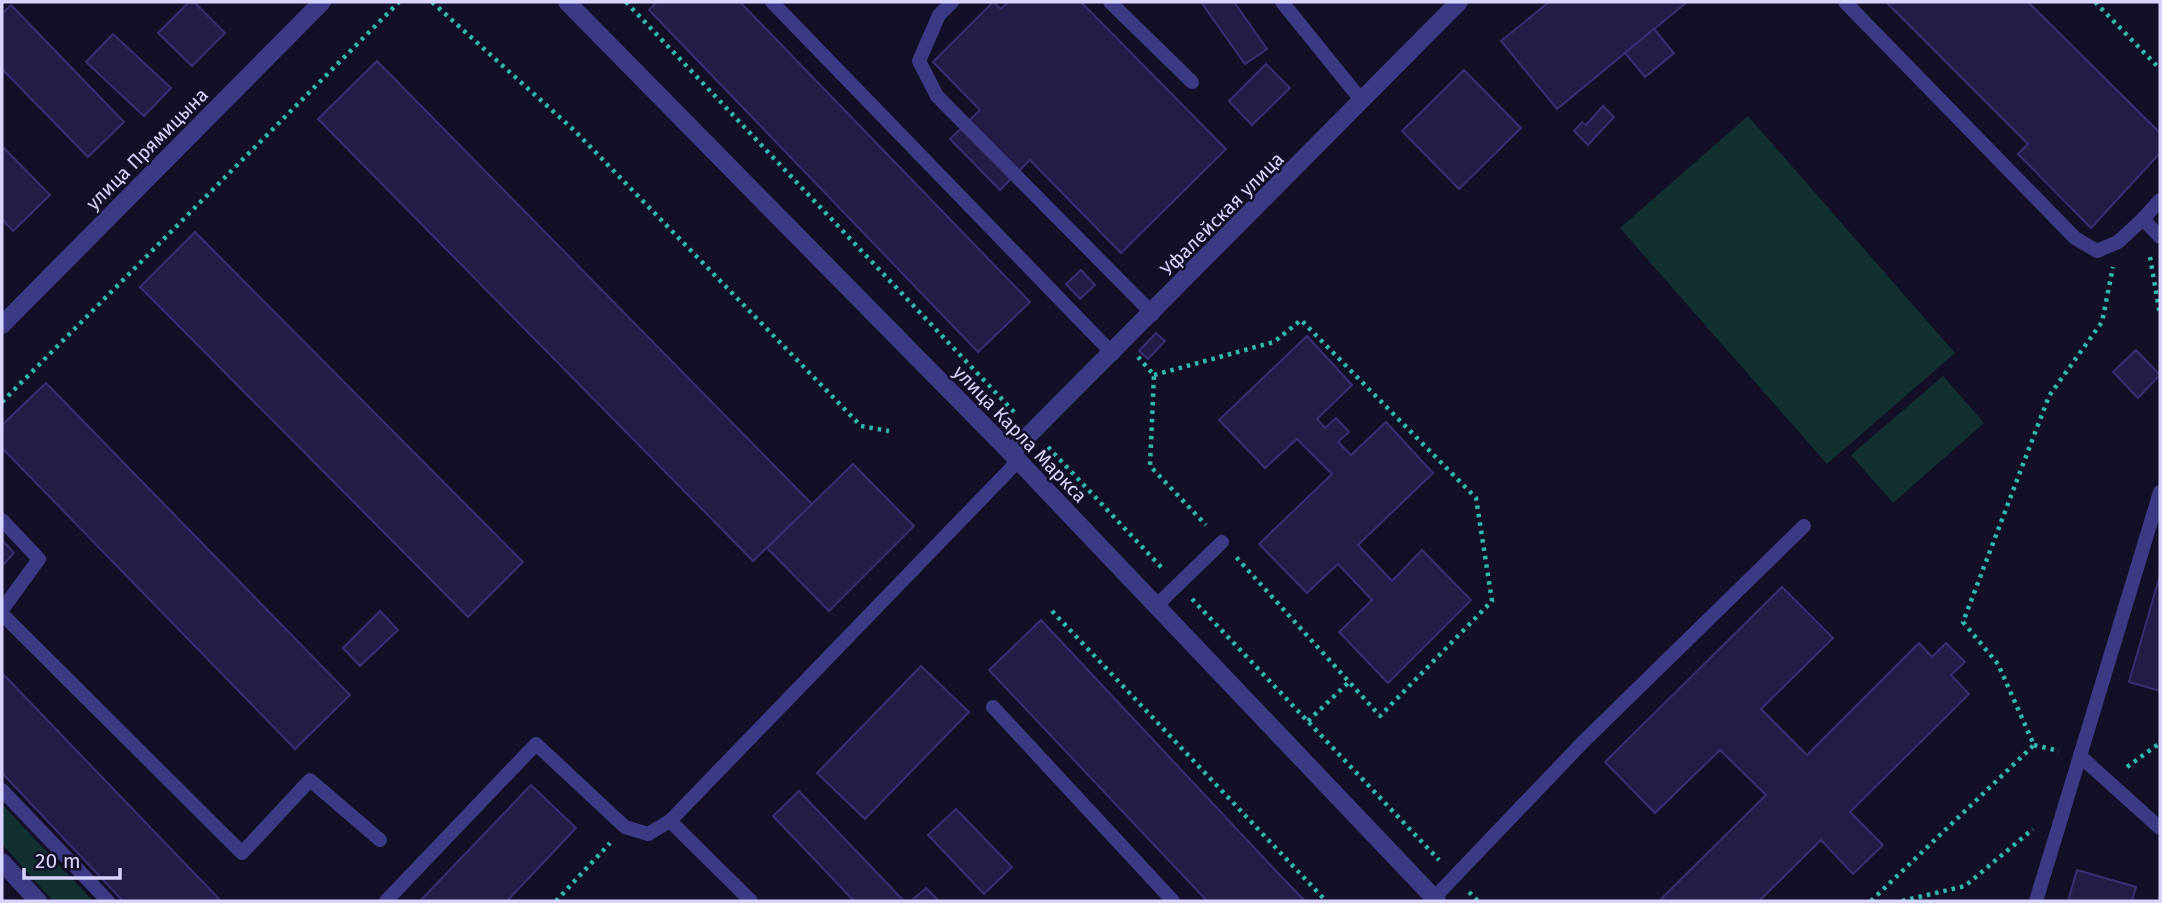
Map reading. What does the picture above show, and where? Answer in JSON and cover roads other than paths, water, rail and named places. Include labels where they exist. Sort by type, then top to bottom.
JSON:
[{"type":"street","name":"улица Прямицына","points":[[3,321],[322,2]]},
{"type":"street","name":"улица Карла Маркса","points":[[567,2],[1014,457],[1436,900]]},
{"type":"street","name":"Уфалейская улица","points":[[1014,457],[1033,431],[1153,314],[1460,2]]},
{"type":"street","points":[[2,862],[38,901]]},
{"type":"lane","points":[[772,2],[1112,354]]},
{"type":"lane","points":[[953,2],[939,15],[919,61],[937,96],[1153,314]]},
{"type":"lane","points":[[1110,2],[1192,82]]},
{"type":"lane","points":[[1282,2],[1362,101]]},
{"type":"lane","points":[[1845,2],[2076,238],[2097,251],[2118,242],[2160,200]]},
{"type":"lane","points":[[2143,219],[2160,237]]},
{"type":"lane","points":[[386,901],[536,744],[625,827],[648,834],[670,821],[1014,457]]},
{"type":"lane","points":[[2036,901],[2160,492]]},
{"type":"lane","points":[[2,520],[39,559],[2,612],[242,853],[310,780],[380,840]]},
{"type":"lane","points":[[1436,900],[1584,741],[1804,526]]},
{"type":"lane","points":[[1156,606],[1222,542]]},
{"type":"lane","points":[[993,707],[1173,901]]},
{"type":"lane","points":[[2080,756],[2160,828]]},
{"type":"lane","points":[[2,790],[108,901]]},
{"type":"lane","points":[[670,821],[751,901]]}]
